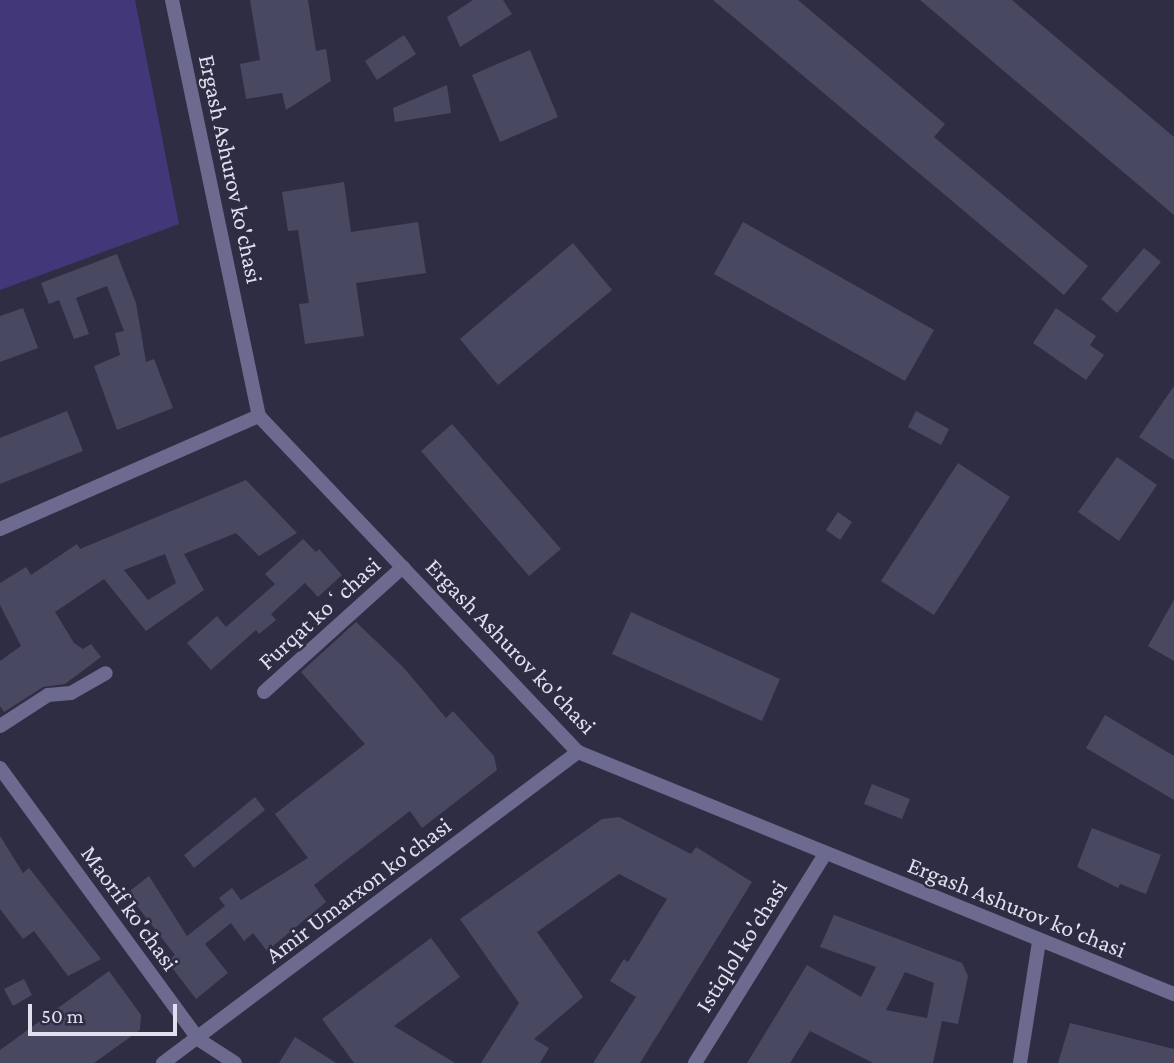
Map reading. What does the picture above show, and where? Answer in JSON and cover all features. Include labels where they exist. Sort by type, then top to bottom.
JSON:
[{"type":"street","name":"Ergash Ashurov ko'chasi","points":[[172,0],[259,416],[578,752],[1039,942],[1174,994]]},
{"type":"street","points":[[0,529],[259,416]]},
{"type":"street","name":"Furqat koʻchasi","points":[[264,692],[403,568]]},
{"type":"street","points":[[0,726],[48,695],[71,693],[106,673]]},
{"type":"street","name":"Amir Umarxon ko'chasi","points":[[163,1063],[578,752]]},
{"type":"street","name":"Maorif ko'chasi","points":[[0,768],[198,1039],[235,1063]]},
{"type":"street","name":"Istiqlol ko'chasi","points":[[695,1063],[825,853]]},
{"type":"street","points":[[1020,1063],[1039,942]]},
{"type":"shaded area","points":[[0,0],[135,0],[179,224],[0,290]]},
{"type":"building","points":[[250,0],[308,0],[316,51],[326,49],[331,81],[286,110],[282,93],[246,99],[240,64],[260,60]]},
{"type":"building","points":[[473,0],[503,0],[512,14],[460,47],[447,17]]},
{"type":"building","points":[[713,0],[798,0],[945,124],[934,137],[1088,266],[1064,295]]},
{"type":"building","points":[[920,0],[1012,0],[1174,137],[1174,215]]},
{"type":"building","points":[[404,35],[416,54],[377,80],[365,61]]},
{"type":"building","points":[[530,50],[558,117],[500,142],[472,75]]},
{"type":"building","points":[[447,85],[451,113],[395,122],[393,108]]},
{"type":"building","points":[[344,182],[351,232],[418,222],[426,273],[356,283],[364,336],[305,344],[299,304],[309,303],[298,230],[288,231],[282,192]]},
{"type":"building","points":[[743,222],[934,330],[905,381],[714,274]]},
{"type":"building","points":[[573,243],[612,290],[498,385],[460,339]]},
{"type":"building","points":[[1144,248],[1161,262],[1117,313],[1101,299]]},
{"type":"building","points":[[117,254],[136,303],[146,362],[154,359],[173,408],[117,430],[94,366],[120,355],[115,333],[124,331],[107,286],[76,298],[89,334],[74,339],[59,300],[49,304],[41,283]]},
{"type":"building","points":[[23,308],[38,348],[0,362],[0,316]]},
{"type":"building","points":[[1056,308],[1096,336],[1090,345],[1104,355],[1086,380],[1033,343]]},
{"type":"building","points":[[1174,386],[1174,460],[1139,437]]},
{"type":"building","points":[[67,411],[83,451],[0,484],[0,438]]},
{"type":"building","points":[[916,411],[949,429],[941,445],[908,427]]},
{"type":"building","points":[[452,424],[561,549],[529,576],[421,451]]},
{"type":"building","points":[[1117,457],[1157,485],[1119,541],[1078,512]]},
{"type":"building","points":[[958,463],[1010,497],[934,615],[881,581]]},
{"type":"building","points":[[246,480],[297,533],[259,556],[236,533],[184,554],[204,590],[146,631],[104,579],[55,612],[74,643],[83,649],[91,644],[101,657],[65,684],[43,687],[4,712],[0,706],[0,661],[21,646],[0,605],[0,583],[26,567],[31,575],[77,544],[80,549]],"holes":[[[165,554],[176,583],[148,600],[124,570]]]},
{"type":"building","points":[[838,512],[852,522],[840,540],[826,530]]},
{"type":"building","points":[[303,539],[316,552],[319,549],[342,575],[318,597],[305,583],[271,614],[276,620],[259,634],[256,630],[211,670],[187,643],[217,616],[226,627],[275,584],[265,574]]},
{"type":"building","points":[[1174,600],[1174,661],[1148,646]]},
{"type":"building","points":[[631,612],[780,679],[762,721],[612,654]]},
{"type":"building","points":[[356,622],[404,668],[446,718],[453,711],[494,756],[497,770],[422,828],[410,811],[314,885],[326,902],[267,951],[253,933],[244,941],[231,923],[205,944],[228,973],[196,999],[167,961],[175,955],[127,893],[149,876],[187,936],[225,906],[219,898],[232,888],[241,900],[308,858],[275,814],[365,744],[301,672]]},
{"type":"building","points":[[1105,715],[1174,756],[1174,800],[1086,748]]},
{"type":"building","points":[[872,784],[910,799],[902,819],[864,804]]},
{"type":"building","points":[[255,797],[265,810],[194,868],[184,855]]},
{"type":"building","points":[[619,817],[691,854],[696,847],[752,882],[640,1063],[593,1063],[636,997],[610,981],[624,959],[628,962],[667,899],[619,874],[537,932],[583,997],[534,1039],[549,1048],[540,1063],[481,1063],[519,1003],[460,919],[602,819]]},
{"type":"building","points":[[1092,828],[1161,855],[1146,894],[1120,884],[1118,888],[1077,867]]},
{"type":"building","points":[[0,836],[23,873],[29,868],[101,959],[68,976],[34,931],[23,939],[0,909]]},
{"type":"building","points":[[834,915],[962,963],[968,976],[958,1024],[942,1021],[933,1063],[873,1063],[810,1031],[790,1063],[747,1063],[807,965],[861,997],[876,967],[820,947]],"holes":[[[905,972],[934,983],[927,1018],[886,1010]]]},
{"type":"building","points":[[431,938],[460,977],[394,1026],[455,1063],[354,1063],[322,1019]]},
{"type":"building","points":[[109,971],[141,1015],[140,1030],[94,1063],[0,1063],[0,1050]]},
{"type":"building","points":[[24,979],[32,995],[13,1006],[4,989]]},
{"type":"building","points":[[1070,1023],[1174,1049],[1174,1063],[1058,1063]]},
{"type":"building","points":[[295,1037],[336,1063],[279,1063]]}]
